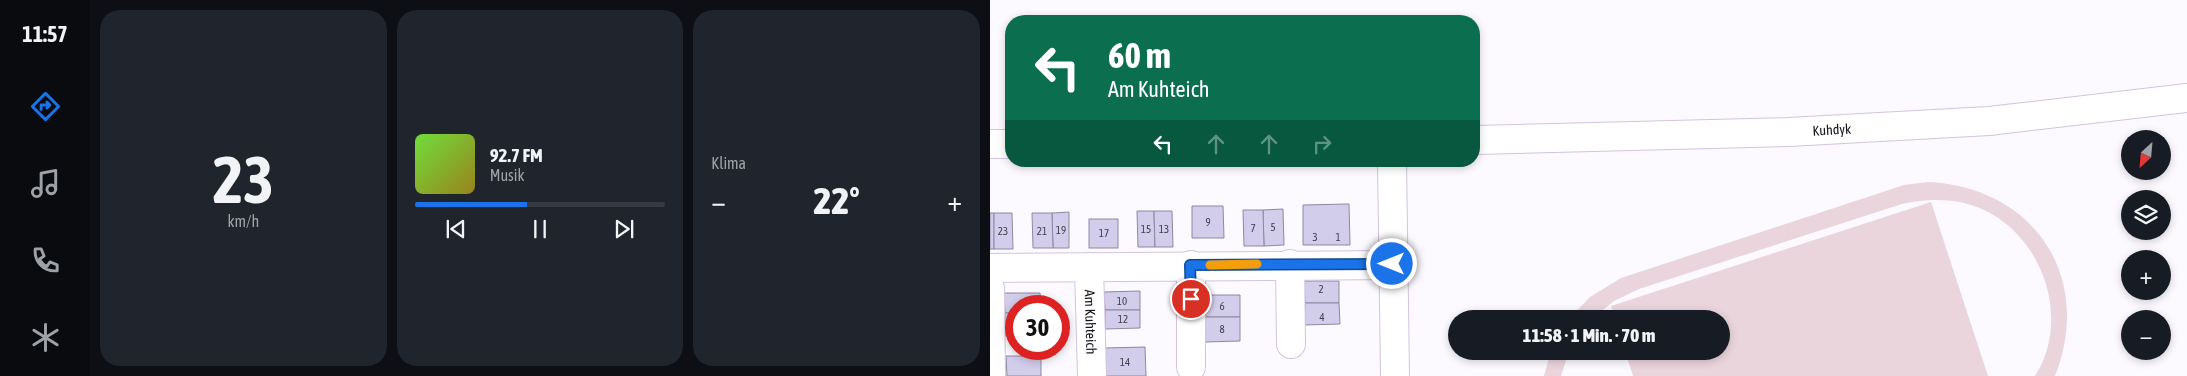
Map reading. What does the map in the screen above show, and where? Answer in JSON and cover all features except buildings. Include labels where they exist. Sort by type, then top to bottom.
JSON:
[{"type":"main road","name":"Kuhdyk","points":[[1480,140],[1790,132],[1979,121],[2187,98]]},
{"type":"main road","points":[[990,144],[1005,144]]},
{"type":"main road","points":[[1392,167],[1392,264],[1398,320],[1394,376]]},
{"type":"main road","points":[[1290,264],[1291,344]]},
{"type":"main road","points":[[990,268],[1392,264]]},
{"type":"main road","points":[[1190,265],[1191,367]]},
{"type":"main road","name":"Am Kuhteich","points":[[1089,267],[1092,376]]},
{"type":"main road","points":[[990,288],[991,376]]},
{"type":"shaded area","points":[[1928,182],[1965,188],[1998,200],[2025,219],[2046,244],[2060,272],[2067,305],[2065,339],[2055,376],[2035,376],[2046,354],[2051,330],[2051,306],[2046,282],[2036,260],[2022,240],[2005,223],[1984,210],[1954,201],[1933,200],[1902,204],[1639,289],[1614,301],[1603,310],[1578,310],[1590,297],[1621,278],[1904,185]]},
{"type":"shaded area","points":[[1931,202],[1988,376],[1633,376],[1628,360],[1730,360],[1730,310],[1612,310],[1611,306]]},
{"type":"shaded area","points":[[1548,360],[1566,360],[1561,376],[1544,376]]},
{"type":"slow traffic","points":[[1210,265],[1257,264]]},
{"type":"route","points":[[1191,299],[1190,265],[1392,264]]}]
